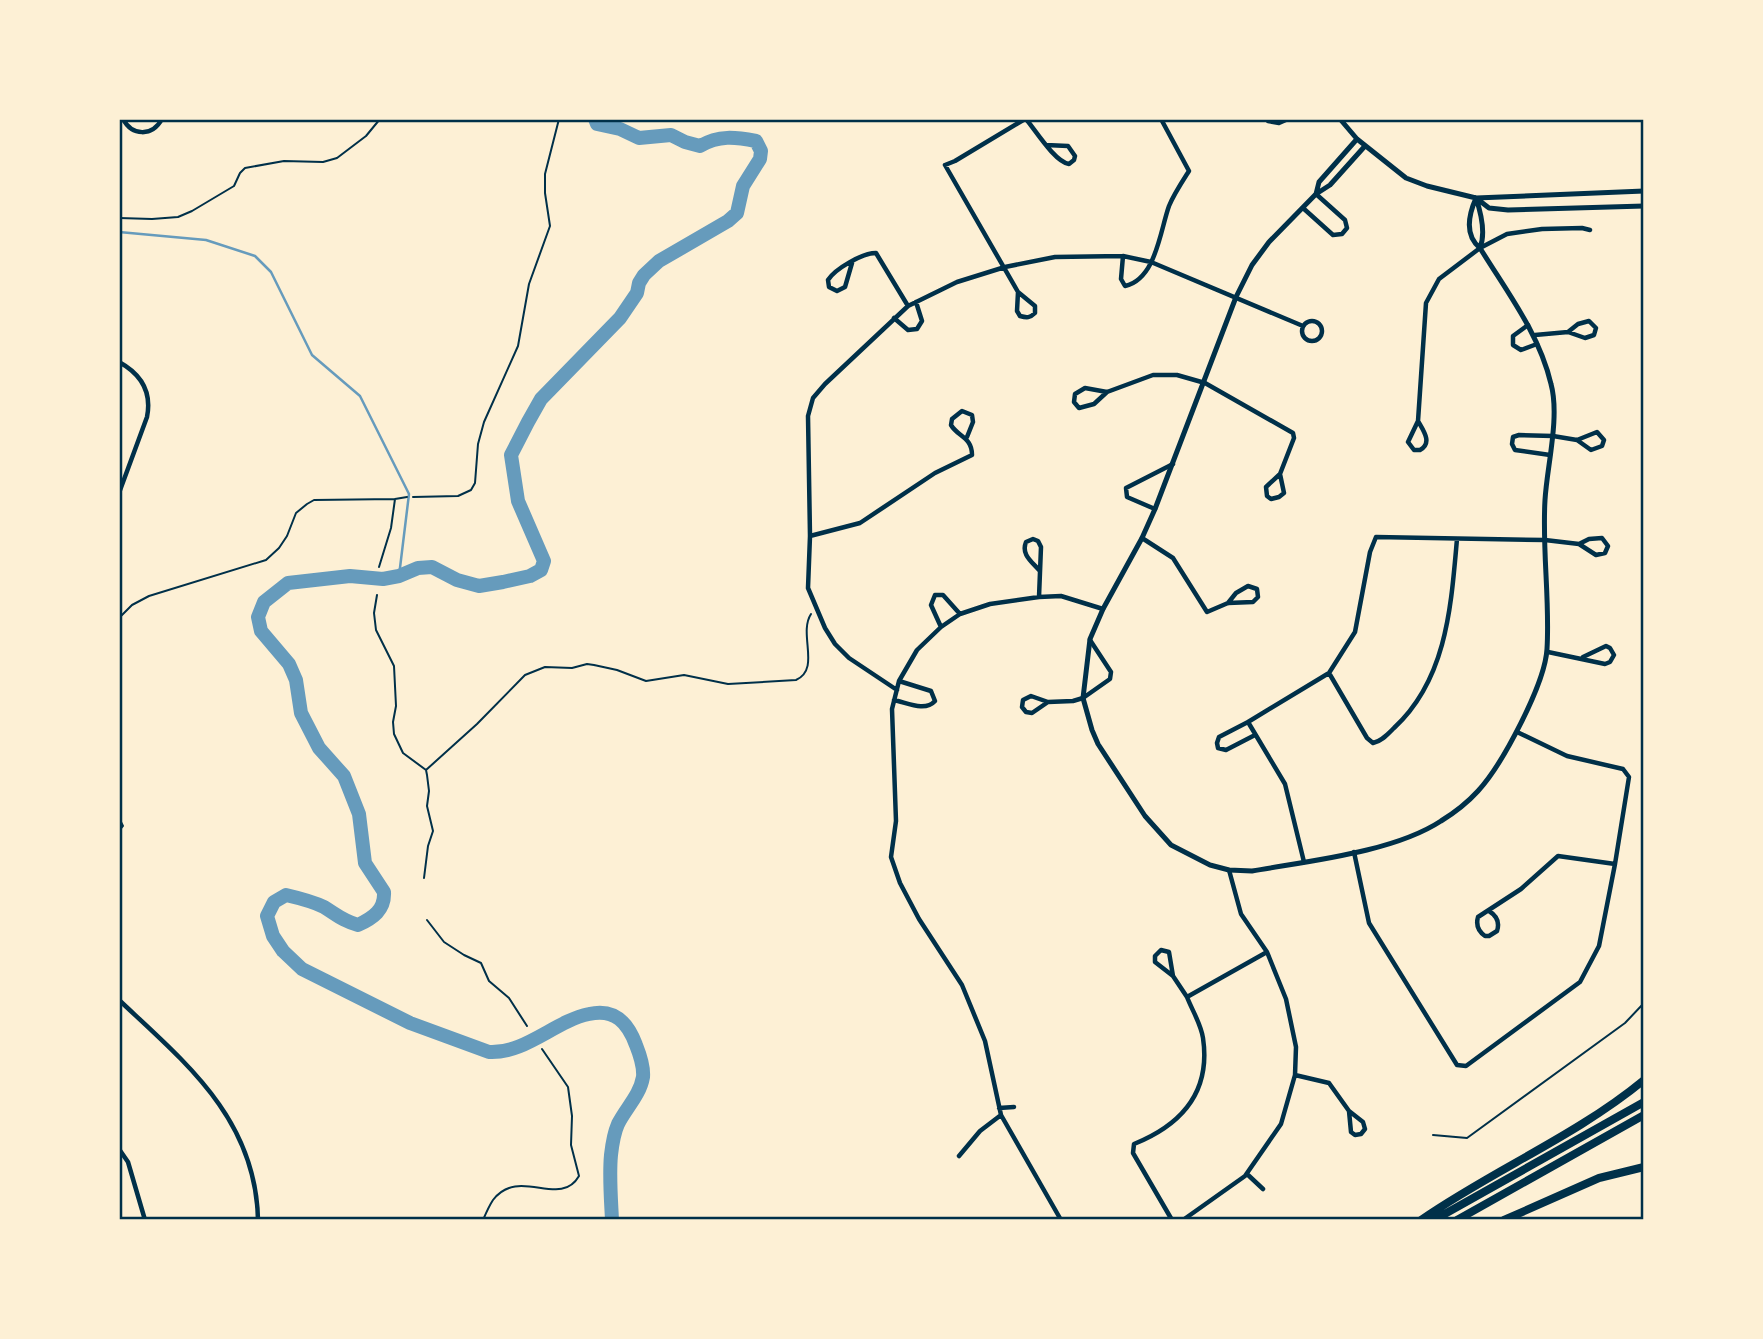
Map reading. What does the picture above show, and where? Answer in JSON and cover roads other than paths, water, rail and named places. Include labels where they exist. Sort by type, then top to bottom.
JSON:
[{"type":"highway","points":[[1421,1220],[1580,1125],[1644,1080]]},
{"type":"highway","points":[[1434,1220],[1644,1102]]},
{"type":"highway","points":[[1457,1220],[1644,1115]]},
{"type":"highway","points":[[1504,1220],[1599,1178],[1644,1167]]},
{"type":"street","points":[[122,121],[133,131],[140,133],[154,129],[162,119]]},
{"type":"street","points":[[1018,292],[1017,311],[1020,316],[1032,316],[1035,306],[1018,292],[944,165],[1026,119],[1046,145],[1064,164],[1074,160],[1075,156],[1069,146],[1046,145]]},
{"type":"street","points":[[1123,256],[1121,279],[1125,286],[1135,284],[1151,262],[1170,203],[1189,171],[1161,119]]},
{"type":"street","points":[[1268,119],[1279,123],[1287,119]]},
{"type":"street","points":[[1340,119],[1357,139],[1406,178],[1476,198],[1644,191]]},
{"type":"street","points":[[1316,194],[1319,182],[1357,139]]},
{"type":"street","points":[[1365,146],[1330,185],[1316,194],[1269,242],[1252,265],[1236,297],[1155,509],[1090,639],[1083,698],[1098,744],[1155,830],[1187,856],[1229,870],[1252,871],[1395,843],[1441,821],[1478,791],[1517,732],[1548,652],[1545,499],[1553,436],[1552,386],[1535,335],[1480,248],[1474,243],[1469,229],[1469,213],[1476,198]]},
{"type":"street","points":[[1303,208],[1333,235],[1342,234],[1348,228],[1345,220],[1316,194]]},
{"type":"street","points":[[1582,194],[1582,207]]},
{"type":"street","points":[[1476,198],[1489,208],[1508,210],[1644,206]]},
{"type":"street","points":[[1476,198],[1481,214],[1483,241],[1480,248]]},
{"type":"street","points":[[1418,421],[1427,438],[1420,450],[1414,450],[1408,442],[1418,421],[1426,303],[1439,279],[1480,248],[1518,231],[1582,228],[1590,230]]},
{"type":"street","points":[[852,263],[845,287],[837,291],[829,288],[828,280],[831,275],[852,263],[872,252],[876,253],[908,306]]},
{"type":"street","points":[[897,690],[849,659],[825,628],[808,588],[810,536],[807,416],[813,398],[894,318],[908,306],[957,282],[1005,267],[1055,257],[1123,256],[1151,262],[1303,326]]},
{"type":"street","points":[[894,318],[908,330],[917,329],[922,321],[916,302]]},
{"type":"street","points":[[1311,321],[1317,322],[1322,329],[1321,335],[1314,341],[1307,340],[1302,332],[1303,326],[1311,321]]},
{"type":"street","points":[[1535,335],[1568,332],[1588,338],[1594,335],[1595,328],[1589,321],[1585,321],[1568,332]]},
{"type":"street","points":[[1528,325],[1513,336],[1513,345],[1521,350],[1538,344]]},
{"type":"street","points":[[119,362],[142,381],[149,405],[119,493]]},
{"type":"street","points":[[1107,392],[1085,388],[1075,394],[1073,402],[1079,408],[1088,407],[1107,392],[1153,375],[1177,375],[1205,383],[1293,432],[1294,438],[1280,474],[1266,487],[1267,496],[1271,499],[1284,493],[1280,474]]},
{"type":"street","points":[[810,536],[860,523],[936,473],[972,455],[967,437],[954,431],[951,425],[952,419],[962,411],[972,415],[973,422],[967,437]]},
{"type":"street","points":[[1550,455],[1515,450],[1513,437],[1553,436],[1577,440],[1591,450],[1602,446],[1604,440],[1597,432],[1577,440]]},
{"type":"street","points":[[1155,509],[1127,497],[1126,488],[1174,464]]},
{"type":"street","points":[[1255,735],[1226,750],[1219,748],[1217,743],[1219,737],[1329,673],[1355,632],[1370,552],[1376,537],[1545,540],[1579,544],[1596,555],[1605,553],[1608,546],[1602,538],[1579,544]]},
{"type":"street","points":[[1142,538],[1173,558],[1207,612],[1227,603],[1253,601],[1258,597],[1257,589],[1248,586],[1236,593],[1227,603]]},
{"type":"street","points":[[1039,570],[1026,556],[1023,548],[1026,542],[1033,539],[1038,541],[1041,547],[1039,597]]},
{"type":"street","points":[[1329,673],[1367,738],[1373,743],[1380,741],[1410,714],[1435,672],[1451,602],[1457,539]]},
{"type":"street","points":[[942,627],[931,605],[935,595],[943,595],[960,614]]},
{"type":"street","points":[[1061,1220],[1001,1115],[985,1041],[962,985],[919,919],[900,883],[891,857],[896,821],[892,753],[894,700],[899,681],[917,650],[960,614],[990,604],[1061,596],[1103,609]]},
{"type":"street","points":[[1048,702],[1036,712],[1029,713],[1022,707],[1023,700],[1029,697],[1048,702],[1083,698],[1108,682],[1111,676],[1090,639]]},
{"type":"street","points":[[1548,652],[1605,663],[1610,662],[1614,655],[1606,646],[1583,657]]},
{"type":"street","points":[[894,700],[923,707],[929,707],[935,701],[931,691],[899,681]]},
{"type":"street","points":[[1248,722],[1285,784],[1304,862]]},
{"type":"street","points":[[1354,852],[1369,923],[1457,1065],[1463,1067],[1580,982],[1599,946],[1615,864],[1628,773],[1623,769],[1567,756],[1517,732]]},
{"type":"street","points":[[1489,911],[1496,917],[1499,926],[1494,934],[1485,936],[1477,921],[1482,913],[1521,889],[1558,856],[1615,864]]},
{"type":"street","points":[[1183,1220],[1247,1174],[1281,1124],[1295,1075],[1296,1047],[1286,999],[1268,951],[1241,914],[1229,870]]},
{"type":"street","points":[[1172,1220],[1132,1148],[1134,1144],[1157,1135],[1178,1118],[1192,1101],[1201,1081],[1204,1059],[1202,1035],[1187,997],[1173,975],[1155,962],[1155,956],[1161,950],[1169,952],[1173,975]]},
{"type":"street","points":[[1187,997],[1268,951]]},
{"type":"street","points":[[119,1000],[193,1070],[225,1111],[237,1133],[249,1166],[257,1200],[258,1220]]},
{"type":"street","points":[[1295,1075],[1329,1083],[1349,1111],[1364,1124],[1365,1129],[1361,1134],[1355,1135],[1351,1132],[1349,1111]]},
{"type":"street","points":[[999,1108],[1014,1107]]},
{"type":"street","points":[[959,1156],[980,1131],[1001,1115]]},
{"type":"street","points":[[119,1149],[128,1162],[145,1220]]},
{"type":"street","points":[[1247,1174],[1263,1189]]},
{"type":"waterway","points":[[595,119],[597,124],[620,129],[639,138],[671,135],[700,146],[721,139],[741,139],[756,141],[761,151],[760,159],[743,186],[737,213],[659,261],[644,275],[637,293],[620,318],[541,399],[528,422],[511,455],[518,501],[544,561],[541,570],[530,576],[479,586],[457,580],[432,567],[418,568],[383,579],[350,576],[288,583],[264,602],[258,617],[261,631],[289,664],[296,680],[301,713],[319,748],[344,776],[359,814],[365,863],[384,892],[377,913],[358,925],[319,905],[286,895],[274,902],[267,916],[273,936],[283,951],[302,969],[410,1023],[489,1052],[515,1048],[564,1023],[589,1014],[606,1013],[619,1019],[633,1037],[643,1073],[639,1090],[618,1124],[613,1140],[610,1171],[612,1220]]},
{"type":"waterway","points":[[119,232],[206,240],[255,256],[271,272],[312,355],[360,396],[409,494],[399,576]]}]
